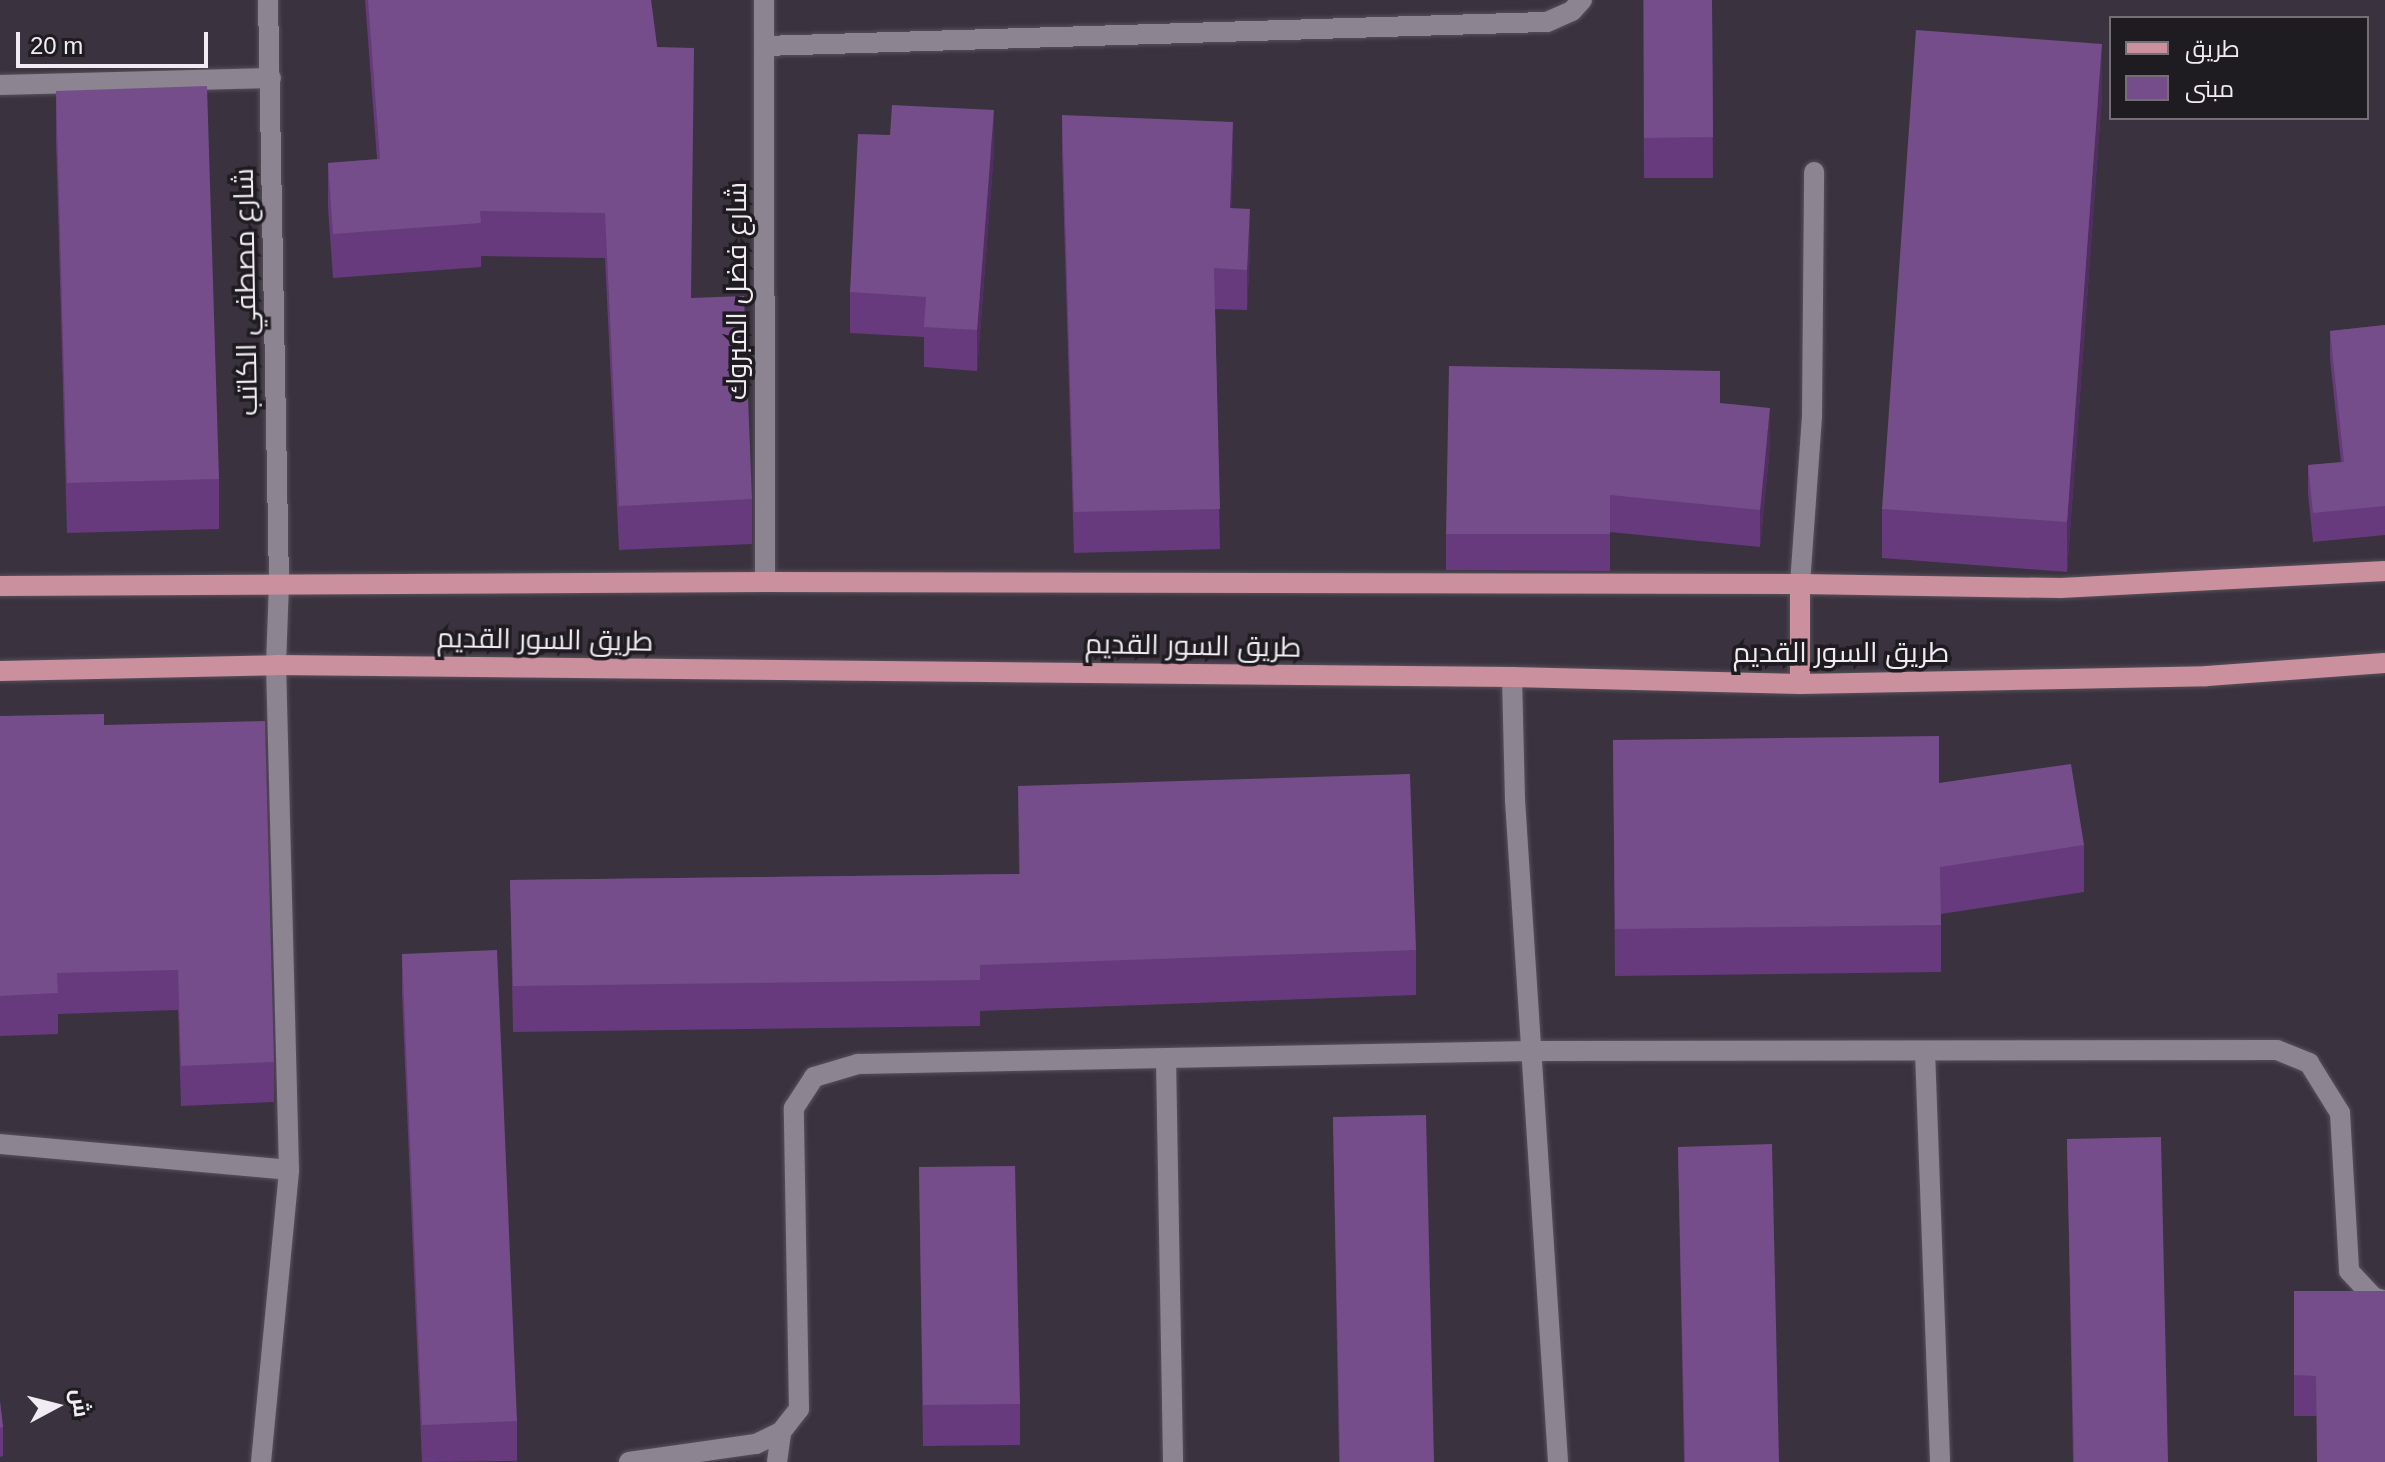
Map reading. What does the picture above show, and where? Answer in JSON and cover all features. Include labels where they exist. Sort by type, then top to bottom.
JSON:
[{"type":"main road","name":"طريق السور القديم","points":[[0,586],[279,582],[765,582],[1800,584],[2061,588],[2385,571]]},
{"type":"main road","points":[[1800,584],[1800,684]]},
{"type":"main road","name":"طريق السور القديم","points":[[0,671],[276,665],[1512,677],[1800,684],[2207,676],[2385,663]]},
{"type":"street","name":"شارع مصطفي الكاتب","points":[[261,1462],[289,1170],[276,665],[279,582],[268,0]]},
{"type":"street","name":"شارع فضل المبروك","points":[[764,0],[765,582]]},
{"type":"street","points":[[764,46],[1547,22],[1572,11],[1582,0]]},
{"type":"street","points":[[0,85],[271,78]]},
{"type":"street","points":[[1800,584],[1812,415],[1814,172]]},
{"type":"street","points":[[1512,677],[1515,800],[1558,1462]]},
{"type":"street","points":[[629,1462],[756,1444],[781,1432],[799,1409],[794,1108],[814,1077],[858,1064],[1531,1051],[2277,1050],[2309,1063],[2340,1113],[2349,1271],[2373,1297],[2385,1301]]},
{"type":"street","points":[[1925,1051],[1940,1462]]},
{"type":"street","points":[[1166,1058],[1173,1462]]},
{"type":"street","points":[[0,1144],[289,1170]]},
{"type":"street","points":[[777,1462],[781,1432]]},
{"type":"building","points":[[368,0],[651,0],[657,47],[694,48],[691,298],[744,296],[752,499],[619,506],[605,213],[480,211],[481,223],[333,234],[328,163],[380,159]]},
{"type":"building","points":[[1644,0],[1712,0],[1713,137],[1644,138]]},
{"type":"building","points":[[1916,30],[2102,44],[2067,522],[1882,509]]},
{"type":"building","points":[[207,86],[219,479],[67,483],[56,91]]},
{"type":"building","points":[[892,105],[994,110],[977,330],[924,327],[926,297],[850,292],[858,134],[890,135]]},
{"type":"building","points":[[1062,115],[1233,122],[1230,208],[1250,209],[1247,270],[1214,268],[1220,509],[1074,512]]},
{"type":"building","points":[[2385,325],[2385,506],[2313,513],[2308,465],[2344,462],[2330,331]]},
{"type":"building","points":[[1449,366],[1720,371],[1720,403],[1770,408],[1760,510],[1610,495],[1610,534],[1446,534]]},
{"type":"building","points":[[104,714],[104,725],[265,721],[274,1062],[181,1066],[178,970],[57,973],[58,993],[0,996],[0,716]]},
{"type":"building","points":[[1939,736],[1939,783],[2071,764],[2084,845],[1940,867],[1941,925],[1615,929],[1613,740]]},
{"type":"building","points":[[1410,774],[1416,950],[980,965],[980,980],[513,986],[510,880],[1020,874],[1018,786]]},
{"type":"building","points":[[497,950],[517,1421],[422,1425],[402,954]]},
{"type":"building","points":[[1426,1115],[1434,1462],[1340,1462],[1333,1117]]},
{"type":"building","points":[[2161,1137],[2168,1462],[2074,1462],[2067,1139]]},
{"type":"building","points":[[1772,1144],[1779,1462],[1685,1462],[1678,1147]]},
{"type":"building","points":[[1015,1166],[1020,1404],[923,1405],[919,1167]]},
{"type":"building","points":[[2294,1291],[2385,1291],[2385,1462],[2317,1462],[2316,1376],[2294,1375]]}]
